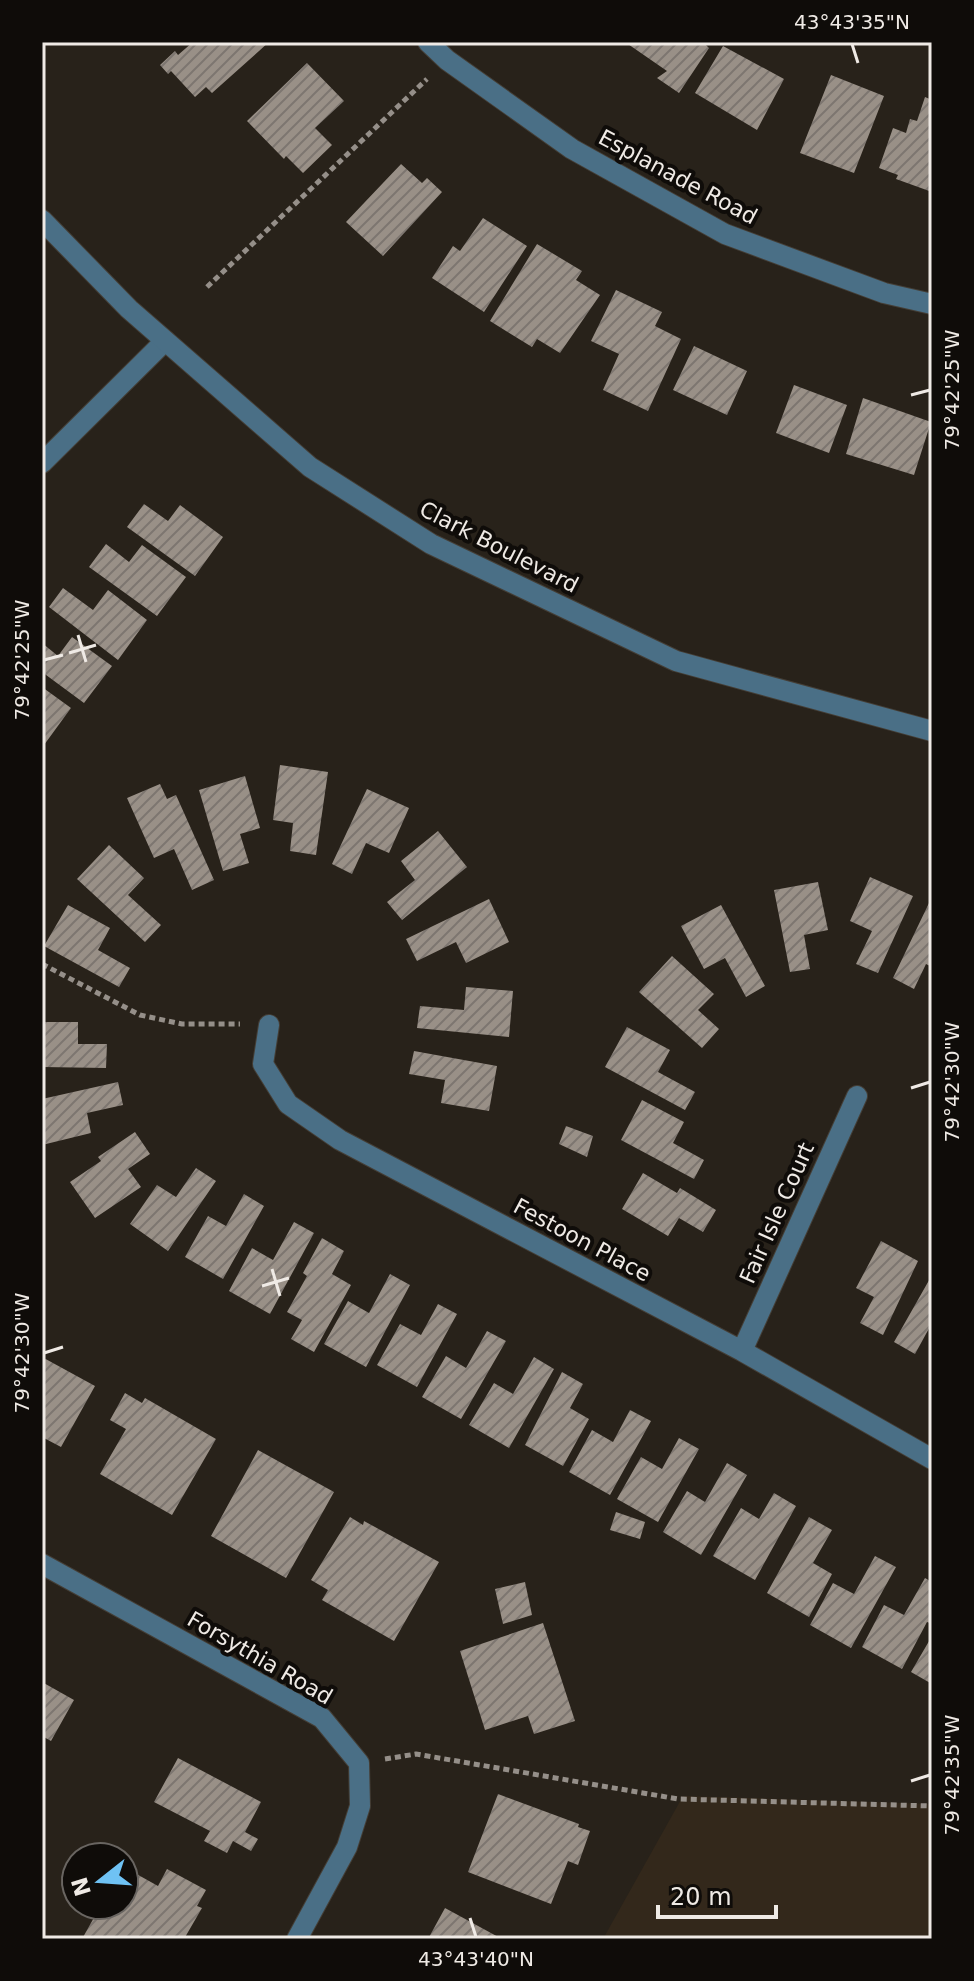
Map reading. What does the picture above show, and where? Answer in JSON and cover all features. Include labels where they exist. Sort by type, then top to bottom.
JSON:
[{"type":"street","name":"Esplanade Road","points":[[428,42],[447,60],[572,149],[725,234],[884,293],[932,304]]},
{"type":"street","name":"Clark Boulevard","points":[[42,220],[129,309],[310,467],[431,544],[676,661],[932,731]]},
{"type":"street","points":[[42,463],[165,341]]},
{"type":"street","name":"Festoon Place","points":[[269,1025],[263,1064],[288,1104],[340,1140],[742,1351],[932,1459]]},
{"type":"street","name":"Fair Isle Court","points":[[742,1351],[857,1096]]},
{"type":"street","name":"Forsythia Road","points":[[42,1564],[322,1718],[359,1763]]},
{"type":"street","points":[[297,1939],[347,1847],[360,1806],[359,1763]]},
{"type":"path","points":[[207,287],[447,60]]},
{"type":"path","points":[[42,964],[140,1015],[182,1024],[269,1025]]},
{"type":"path","points":[[359,1763],[416,1754],[678,1799],[932,1806]]},
{"type":"shaded area","points":[[683,1796],[932,1804],[932,1939],[603,1939]]},
{"type":"building","points":[[193,42],[269,42],[212,93],[206,87],[195,97],[171,71],[168,74],[160,65],[175,51],[178,55]]},
{"type":"building","points":[[625,42],[703,42],[709,48],[679,93],[657,78],[667,71]]},
{"type":"building","points":[[723,46],[784,79],[757,130],[695,93]]},
{"type":"building","points":[[307,63],[344,101],[315,128],[332,145],[303,173],[286,156],[284,159],[247,121]]},
{"type":"building","points":[[831,75],[884,96],[854,173],[800,153]]},
{"type":"building","points":[[925,97],[932,100],[932,192],[896,179],[898,175],[879,168],[893,128],[906,133],[910,119],[917,121]]},
{"type":"building","points":[[401,164],[422,183],[427,178],[442,192],[383,256],[346,222]]},
{"type":"building","points":[[483,218],[527,246],[484,312],[432,278],[453,246],[460,251]]},
{"type":"building","points":[[537,244],[582,271],[576,280],[600,295],[560,353],[537,339],[532,347],[490,321]]},
{"type":"building","points":[[616,290],[662,312],[655,326],[681,339],[648,411],[603,390],[619,354],[591,341]]},
{"type":"building","points":[[694,346],[747,371],[727,415],[673,390]]},
{"type":"building","points":[[794,385],[847,405],[829,453],[776,433]]},
{"type":"building","points":[[863,398],[931,422],[914,475],[846,454]]},
{"type":"building","points":[[144,504],[168,521],[180,505],[223,537],[195,576],[127,527]]},
{"type":"building","points":[[106,544],[129,562],[142,545],[186,577],[157,616],[89,567]]},
{"type":"building","points":[[63,588],[93,610],[108,590],[147,620],[118,660],[49,607]]},
{"type":"building","points":[[72,637],[112,666],[84,703],[42,672],[42,643],[58,656]]},
{"type":"building","points":[[42,687],[71,708],[44,745],[42,743]]},
{"type":"building","points":[[280,765],[328,772],[316,855],[290,851],[293,823],[273,820]]},
{"type":"building","points":[[245,776],[260,828],[240,834],[249,863],[223,871],[199,790]]},
{"type":"building","points":[[160,784],[167,799],[176,795],[214,880],[192,890],[174,849],[154,858],[127,798]]},
{"type":"building","points":[[367,789],[409,808],[389,853],[366,843],[352,874],[332,864]]},
{"type":"building","points":[[438,831],[467,867],[402,920],[387,902],[415,880],[401,861]]},
{"type":"building","points":[[109,845],[144,878],[128,895],[161,925],[145,942],[77,879]]},
{"type":"building","points":[[870,877],[913,896],[878,973],[856,964],[872,931],[850,921]]},
{"type":"building","points":[[818,882],[828,930],[804,935],[810,969],[790,972],[774,890]]},
{"type":"building","points":[[489,899],[509,942],[466,963],[456,942],[417,961],[406,939]]},
{"type":"building","points":[[929,903],[932,905],[932,967],[926,964],[914,989],[893,978]]},
{"type":"building","points":[[68,905],[110,928],[98,950],[130,968],[119,987],[44,946]]},
{"type":"building","points":[[721,905],[765,986],[746,997],[725,958],[704,969],[681,926]]},
{"type":"building","points":[[672,956],[714,994],[698,1010],[719,1029],[702,1048],[639,992]]},
{"type":"building","points":[[466,987],[513,991],[509,1037],[417,1028],[420,1006],[464,1010]]},
{"type":"building","points":[[42,1022],[78,1022],[78,1044],[107,1044],[106,1068],[42,1067]]},
{"type":"building","points":[[627,1027],[670,1050],[658,1072],[695,1092],[685,1110],[605,1067]]},
{"type":"building","points":[[414,1051],[497,1066],[489,1111],[441,1103],[445,1080],[409,1074]]},
{"type":"building","points":[[118,1082],[123,1105],[87,1113],[91,1133],[42,1145],[42,1099]]},
{"type":"building","points":[[642,1100],[684,1122],[673,1143],[704,1160],[694,1179],[621,1140]]},
{"type":"building","points":[[566,1126],[593,1136],[587,1157],[559,1144]]},
{"type":"building","points":[[135,1132],[150,1154],[128,1169],[141,1187],[95,1218],[70,1182],[101,1161],[98,1157]]},
{"type":"building","points":[[196,1168],[216,1181],[168,1251],[130,1224],[157,1185],[176,1197]]},
{"type":"building","points":[[643,1173],[677,1193],[680,1188],[716,1210],[703,1232],[679,1218],[668,1236],[622,1209]]},
{"type":"building","points":[[244,1194],[264,1206],[223,1279],[185,1257],[208,1216],[226,1226]]},
{"type":"building","points":[[294,1222],[314,1233],[270,1314],[229,1291],[252,1248],[273,1260]]},
{"type":"building","points":[[322,1238],[344,1251],[332,1274],[351,1285],[314,1352],[291,1339],[302,1320],[287,1312],[307,1276],[303,1273]]},
{"type":"building","points":[[881,1241],[918,1261],[883,1335],[860,1323],[874,1297],[856,1288]]},
{"type":"building","points":[[390,1274],[410,1285],[366,1367],[324,1344],[348,1301],[369,1313]]},
{"type":"building","points":[[932,1275],[932,1323],[915,1354],[894,1342]]},
{"type":"building","points":[[438,1304],[457,1314],[417,1387],[377,1365],[400,1324],[421,1335]]},
{"type":"building","points":[[487,1331],[506,1341],[461,1419],[422,1397],[446,1356],[466,1368]]},
{"type":"building","points":[[42,1357],[95,1386],[61,1447],[42,1437]]},
{"type":"building","points":[[534,1357],[554,1369],[509,1448],[469,1425],[494,1383],[513,1394]]},
{"type":"building","points":[[562,1372],[583,1384],[570,1408],[589,1419],[563,1466],[525,1445]]},
{"type":"building","points":[[125,1393],[142,1403],[145,1398],[216,1439],[172,1515],[100,1474],[126,1429],[110,1420]]},
{"type":"building","points":[[630,1410],[651,1421],[610,1495],[569,1472],[592,1430],[613,1442]]},
{"type":"building","points":[[679,1438],[699,1449],[658,1522],[617,1499],[641,1457],[662,1469]]},
{"type":"building","points":[[258,1450],[334,1492],[286,1578],[211,1536]]},
{"type":"building","points":[[727,1463],[747,1475],[701,1555],[663,1532],[687,1491],[705,1502]]},
{"type":"building","points":[[774,1493],[796,1506],[755,1580],[713,1556],[741,1508],[759,1519]]},
{"type":"building","points":[[616,1512],[645,1522],[640,1539],[610,1530]]},
{"type":"building","points":[[350,1517],[363,1525],[364,1521],[439,1562],[394,1641],[322,1600],[328,1590],[311,1580]]},
{"type":"building","points":[[809,1517],[832,1530],[813,1563],[832,1574],[809,1617],[767,1593]]},
{"type":"building","points":[[875,1556],[896,1567],[851,1648],[810,1625],[833,1583],[854,1594]]},
{"type":"building","points":[[925,1578],[932,1582],[932,1620],[927,1622],[902,1669],[862,1647],[884,1605],[904,1615]]},
{"type":"building","points":[[525,1582],[532,1615],[503,1624],[495,1589]]},
{"type":"building","points":[[543,1623],[575,1721],[534,1734],[528,1716],[485,1730],[460,1651]]},
{"type":"building","points":[[932,1636],[932,1684],[911,1672]]},
{"type":"building","points":[[42,1682],[74,1700],[51,1741],[42,1736]]},
{"type":"building","points":[[178,1758],[261,1802],[245,1832],[258,1839],[251,1851],[233,1841],[227,1853],[204,1841],[210,1831],[154,1802]]},
{"type":"building","points":[[498,1794],[590,1831],[578,1865],[568,1861],[551,1904],[468,1872]]},
{"type":"building","points":[[167,1869],[206,1890],[197,1906],[202,1908],[184,1939],[82,1939],[92,1921],[140,1921],[140,1876],[158,1886]]},
{"type":"building","points":[[445,1908],[502,1939],[428,1939]]}]
